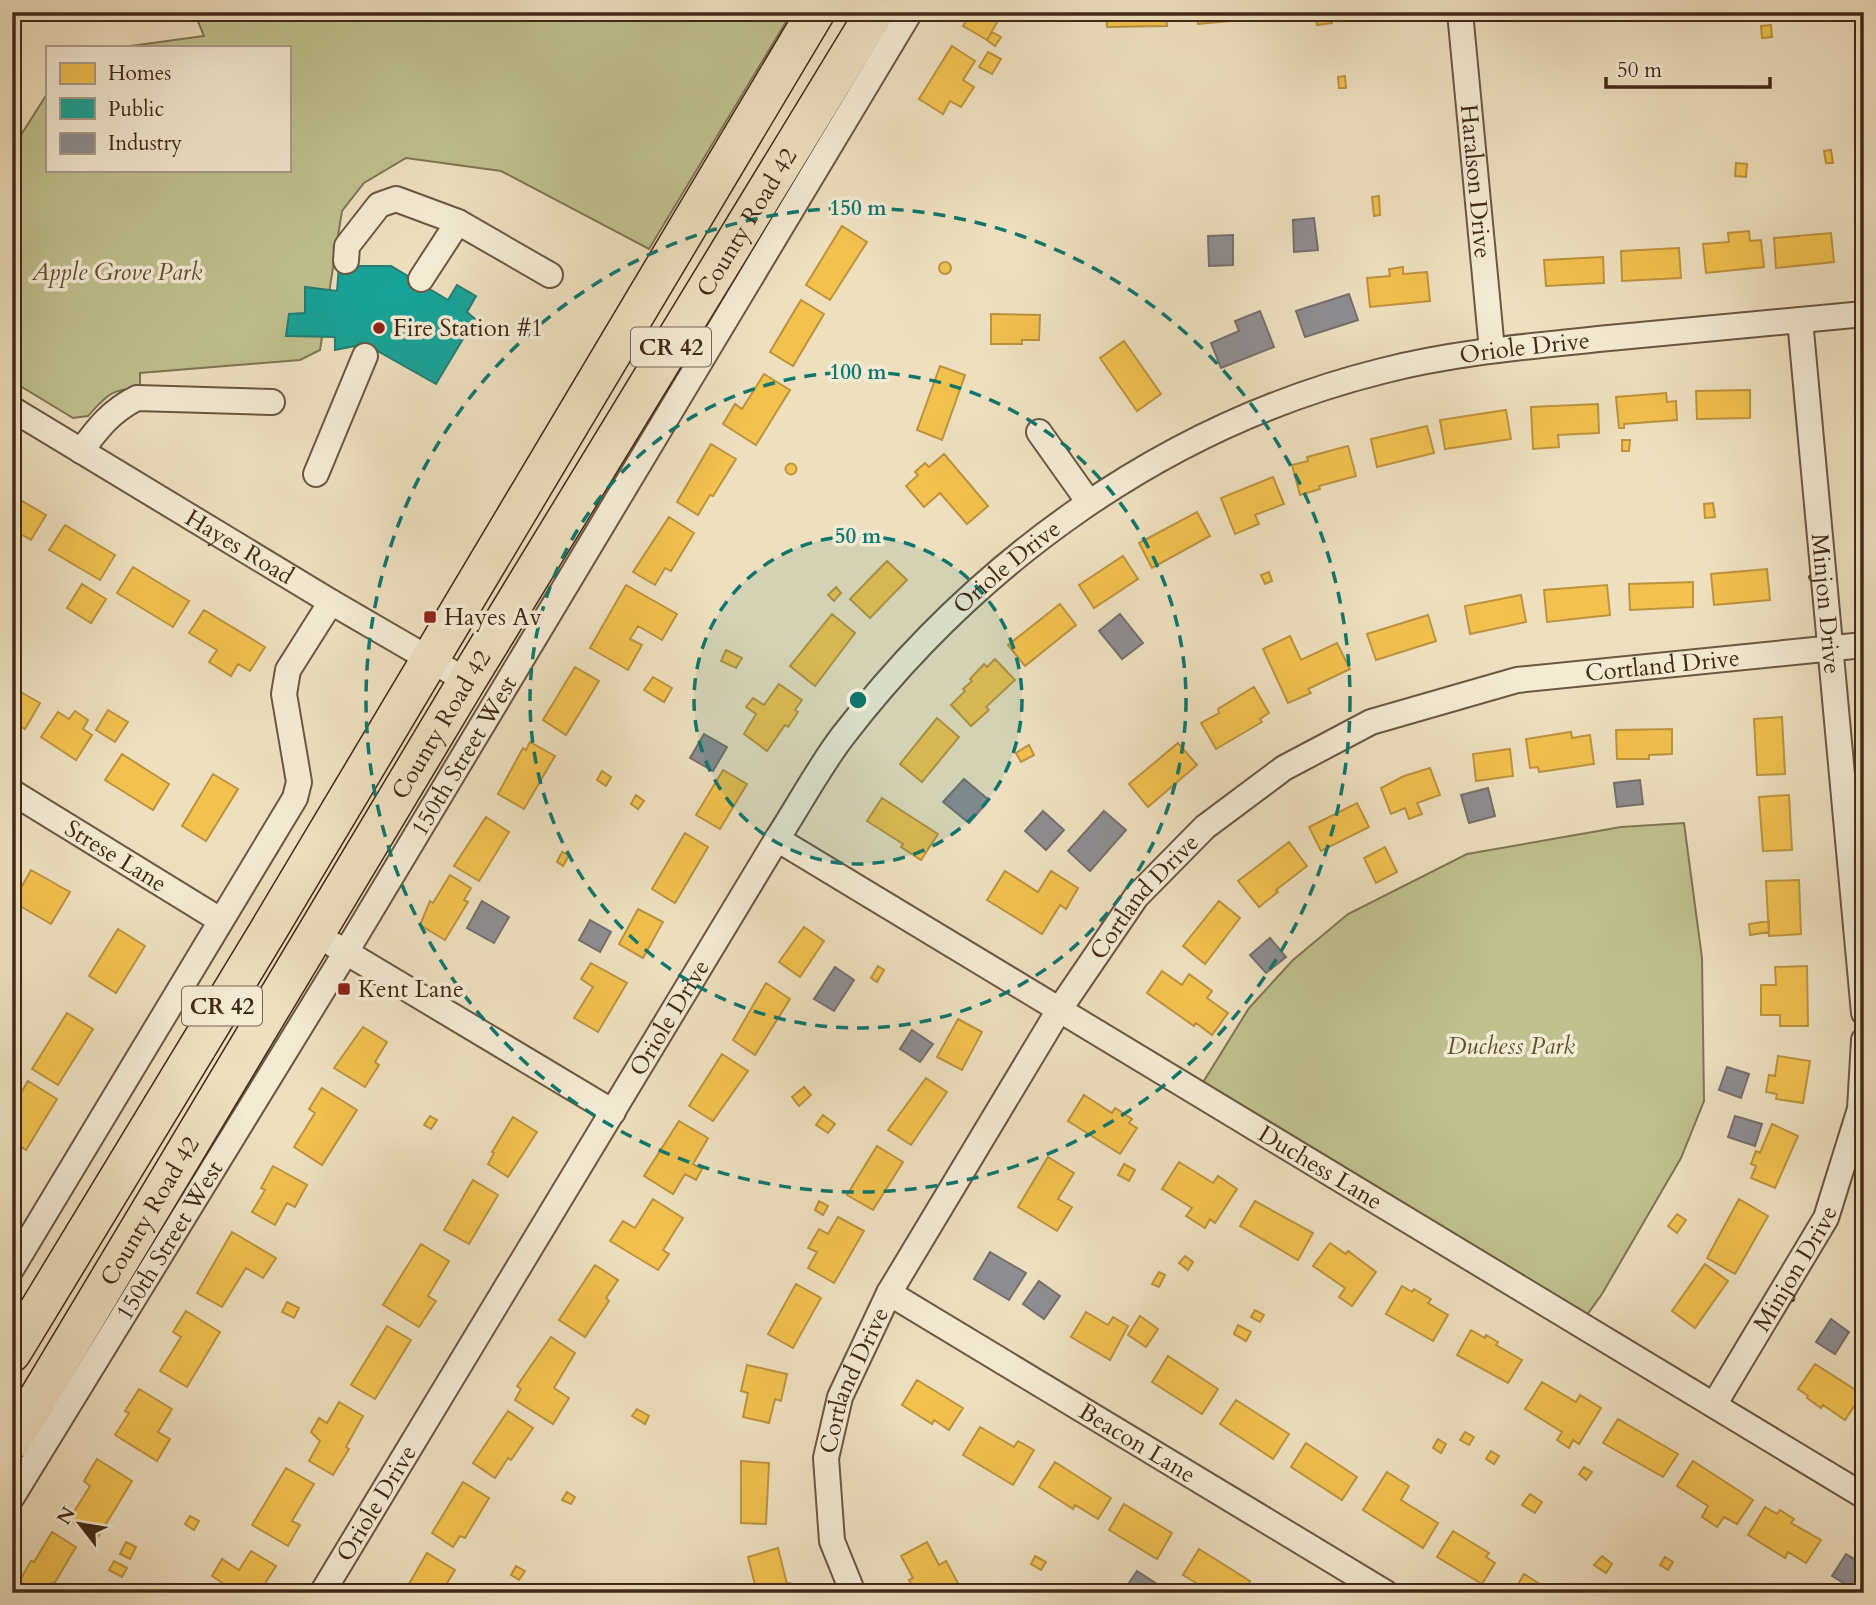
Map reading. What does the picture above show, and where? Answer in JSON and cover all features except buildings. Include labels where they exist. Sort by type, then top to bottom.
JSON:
[{"type":"highway","name":"County Road 42","points":[[12,1353],[268,931],[816,12]]},
{"type":"highway","name":"County Road 42","points":[[12,1441],[467,681],[875,12]]},
{"type":"street","name":"150th Street West","points":[[12,1497],[346,952],[910,12]]},
{"type":"street","name":"Haralson Drive","points":[[1460,12],[1492,349]]},
{"type":"street","points":[[346,261],[346,246],[379,205],[396,199],[458,222],[550,275]]},
{"type":"street","points":[[421,279],[458,222]]},
{"type":"street","name":"Oriole Drive","points":[[322,1593],[777,839],[841,739],[915,649],[1000,568],[1088,501],[1179,447],[1286,400],[1382,371],[1492,349],[1864,314]]},
{"type":"street","name":"Minjon Drive","points":[[1800,320],[1864,1013]]},
{"type":"street","points":[[316,474],[365,356]]},
{"type":"street","points":[[81,451],[104,420],[119,407],[137,398],[272,402]]},
{"type":"street","name":"Hayes Road","points":[[12,410],[467,681]]},
{"type":"street","points":[[1039,432],[1088,501]]},
{"type":"street","points":[[12,1268],[295,798],[299,782],[284,694],[288,670],[331,602]]},
{"type":"street","name":"Cortland Drive","points":[[853,1593],[832,1541],[826,1458],[840,1397],[889,1293],[1059,1010],[1136,897],[1205,827],[1284,768],[1371,722],[1517,680],[1864,645]]},
{"type":"street","name":"Strese Lane","points":[[12,792],[220,920]]},
{"type":"street","name":"Duchess Lane","points":[[777,839],[1864,1496]]},
{"type":"street","points":[[316,934],[613,1112]]},
{"type":"street","name":"Minjon Drive","points":[[1714,1405],[1826,1218],[1860,1109],[1864,1040]]},
{"type":"street","name":"Beacon Lane","points":[[889,1293],[1386,1593]]},
{"type":"green space","name":"Apple Grove Park","points":[[194,12],[792,12],[649,249],[501,171],[406,158],[364,183],[342,211],[320,350],[300,360],[140,373],[140,388],[116,392],[105,398],[88,416],[73,418],[12,381],[12,149],[46,96],[46,172],[290,172],[290,46],[130,46],[204,36]]},
{"type":"green space","name":"Duchess Park","points":[[1684,823],[1702,958],[1704,1101],[1681,1158],[1587,1315],[1202,1084],[1249,1008],[1293,960],[1348,914],[1467,854],[1621,827]]},
{"type":"place","name":"Fire Station #1","points":[[379,328]]},
{"type":"place","name":"Hayes Av","points":[[430,617]]},
{"type":"place","name":"Kent Lane","points":[[344,989]]}]
